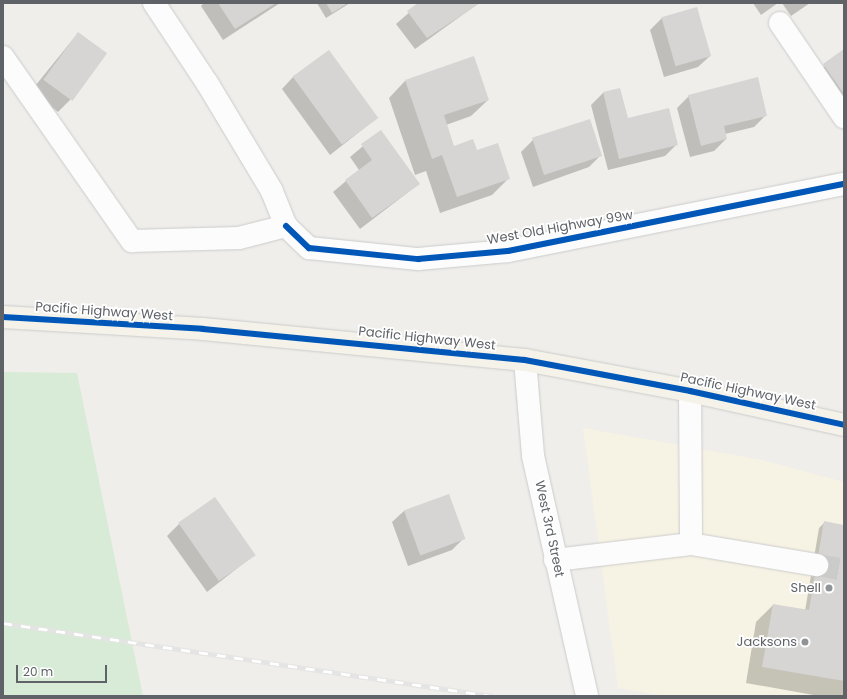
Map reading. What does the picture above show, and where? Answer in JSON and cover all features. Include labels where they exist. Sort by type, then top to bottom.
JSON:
[{"type":"main road","name":"Pacific Highway West","points":[[3,316],[203,329],[524,360],[690,391],[844,425]]},
{"type":"street","points":[[3,57],[132,241],[239,238],[286,226],[268,184],[207,83],[154,3]]},
{"type":"street","points":[[780,23],[844,116]]},
{"type":"street","name":"West Old Highway 99w","points":[[286,226],[309,248],[418,259],[508,251],[844,184]]},
{"type":"street","name":"West 3rd Street","points":[[524,360],[533,456],[555,560],[587,696]]},
{"type":"street","points":[[690,391],[691,544]]},
{"type":"street","points":[[555,560],[691,544],[817,565]]},
{"type":"shaded area","points":[[583,428],[757,459],[844,482],[844,696],[666,696],[618,688]]},
{"type":"green space","points":[[3,372],[77,373],[143,696],[3,696]]},
{"type":"building","points":[[218,3],[276,3],[235,29]]},
{"type":"building","points":[[326,3],[348,3],[332,13]]},
{"type":"building","points":[[418,3],[480,3],[427,38],[407,11]]},
{"type":"building","points":[[697,7],[711,56],[675,66],[661,17]]},
{"type":"building","points":[[78,32],[107,53],[72,101],[43,80]]},
{"type":"building","points":[[844,49],[844,94],[823,64]]},
{"type":"building","points":[[329,50],[378,118],[342,144],[293,76]]},
{"type":"building","points":[[474,56],[489,100],[444,115],[454,146],[473,139],[477,150],[498,143],[510,179],[457,197],[442,155],[432,159],[405,80]]},
{"type":"building","points":[[758,77],[767,116],[724,126],[727,139],[701,146],[688,95]]},
{"type":"building","points":[[620,88],[628,118],[669,108],[678,145],[619,159],[603,92]]},
{"type":"building","points":[[590,119],[602,156],[544,175],[532,138]]},
{"type":"building","points":[[381,130],[420,184],[372,218],[345,180],[372,160],[361,144]]},
{"type":"building","points":[[449,494],[465,539],[420,556],[404,510]]},
{"type":"building","points":[[215,497],[256,555],[219,581],[178,523]]},
{"type":"building","name":"Jacksons","points":[[824,521],[844,525],[844,681],[762,667],[773,604],[809,610]]},
{"type":"tunnel","points":[[817,565],[844,570]]},
{"type":"railway","points":[[3,623],[494,696]]},
{"type":"cycle path","points":[[286,226],[309,248],[418,259],[508,251],[844,184]]},
{"type":"cycle path","points":[[3,317],[203,329],[525,360],[690,391],[844,425]]},
{"type":"place","name":"Shell","points":[[829,588]]},
{"type":"place","name":"Jacksons","points":[[805,642]]}]
